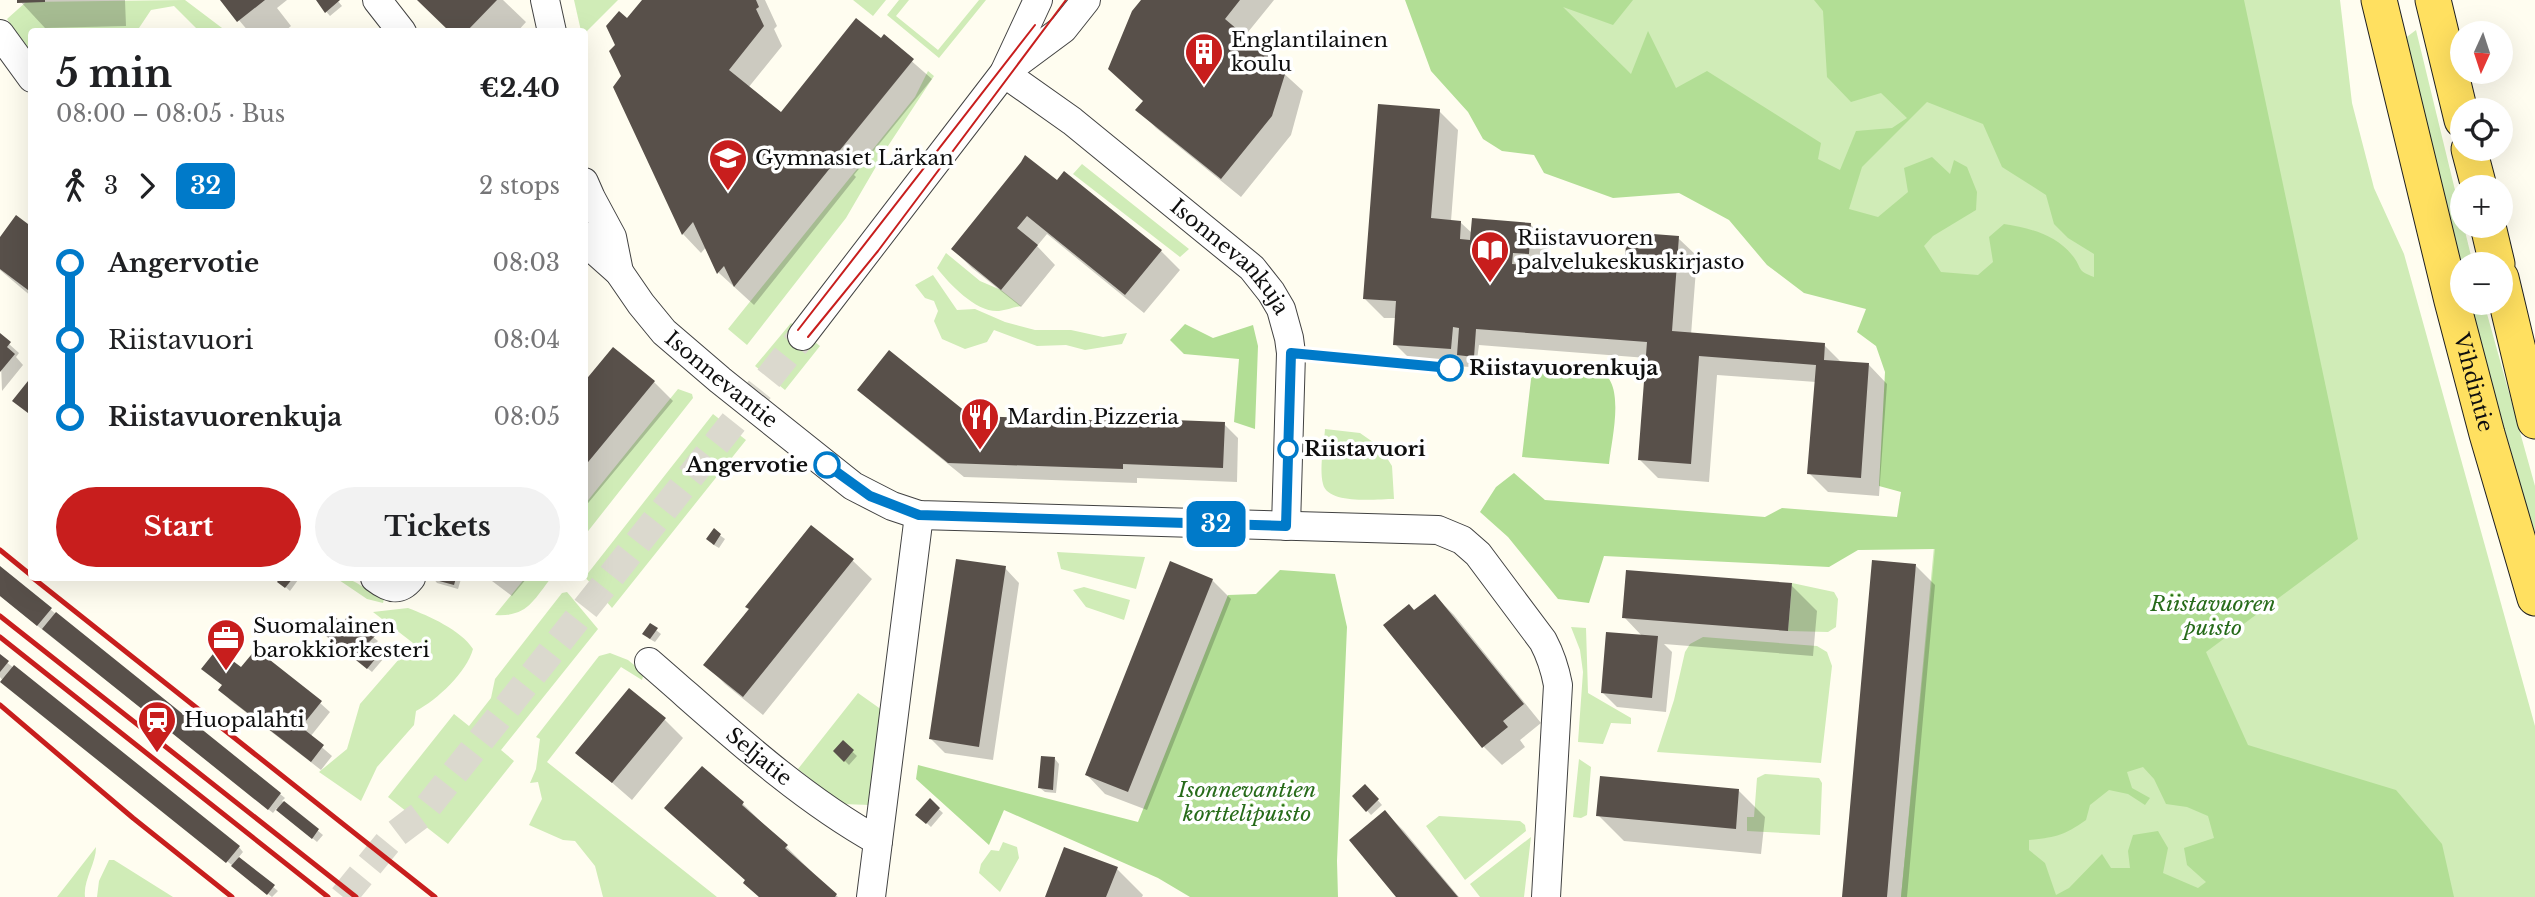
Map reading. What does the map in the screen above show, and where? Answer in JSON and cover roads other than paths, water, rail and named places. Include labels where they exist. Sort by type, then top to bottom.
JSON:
[{"type":"main road","name":"Vihdintie","points":[[2379,0],[2487,434],[2535,598]]},
{"type":"main road","points":[[2433,0],[2457,98]]},
{"type":"main road","points":[[2510,315],[2535,421]]},
{"type":"street","points":[[377,0],[399,28]]},
{"type":"street","points":[[545,0],[551,28]]},
{"type":"street","points":[[802,336],[1004,73],[1038,0]]},
{"type":"street","points":[[1004,73],[1063,29],[1086,0]]},
{"type":"street","points":[[0,34],[28,72]]},
{"type":"street","name":"Isonnevankuja","points":[[1004,73],[1072,121],[1252,268],[1271,292],[1286,323],[1291,353],[1286,526]]},
{"type":"street","name":"Isonnevantie","points":[[588,191],[612,237],[619,272]]},
{"type":"street","name":"Isonnevantie","points":[[588,242],[619,272],[664,332],[853,486],[892,506],[919,515],[1438,530],[1462,540],[1478,554],[1552,657],[1558,685],[1546,897]]},
{"type":"street","points":[[871,897],[919,515]]},
{"type":"street","name":"Seljatie","points":[[649,662],[758,756],[838,819],[878,841]]},
{"type":"tunnel","points":[[343,897],[393,836],[422,814],[802,336]]},
{"type":"tram line","points":[[808,337],[878,251],[1066,0]]},
{"type":"tram line","points":[[798,330],[1035,25]]},
{"type":"railway","points":[[0,550],[28,573]]},
{"type":"railway","points":[[37,581],[435,897]]},
{"type":"railway","points":[[0,616],[356,897]]},
{"type":"railway","points":[[0,637],[328,897]]},
{"type":"railway","points":[[0,705],[133,818],[232,897]]},
{"type":"place","name":"Englantilainen koulu","points":[[1204,86]]},
{"type":"place","name":"Gymnasiet Lärkan","points":[[728,192]]},
{"type":"place","name":"Riistavuoren palvelukeskuskirjasto","points":[[1490,284]]},
{"type":"place","name":"Riistavuorenkuja","points":[[1450,368]]},
{"type":"place","name":"Riistavuori","points":[[1288,449]]},
{"type":"place","name":"Mardin Pizzeria","points":[[980,451]]},
{"type":"place","name":"Angervotie","points":[[827,465]]},
{"type":"place","name":"Suomalainen barokkiorkesteri","points":[[226,672]]},
{"type":"place","name":"Huopalahti","points":[[157,754]]},
{"type":"park label","name":"Riistavuoren puisto","points":[[2213,616]]},
{"type":"park label","name":"Isonnevantien korttelipuisto","points":[[1247,802]]}]
